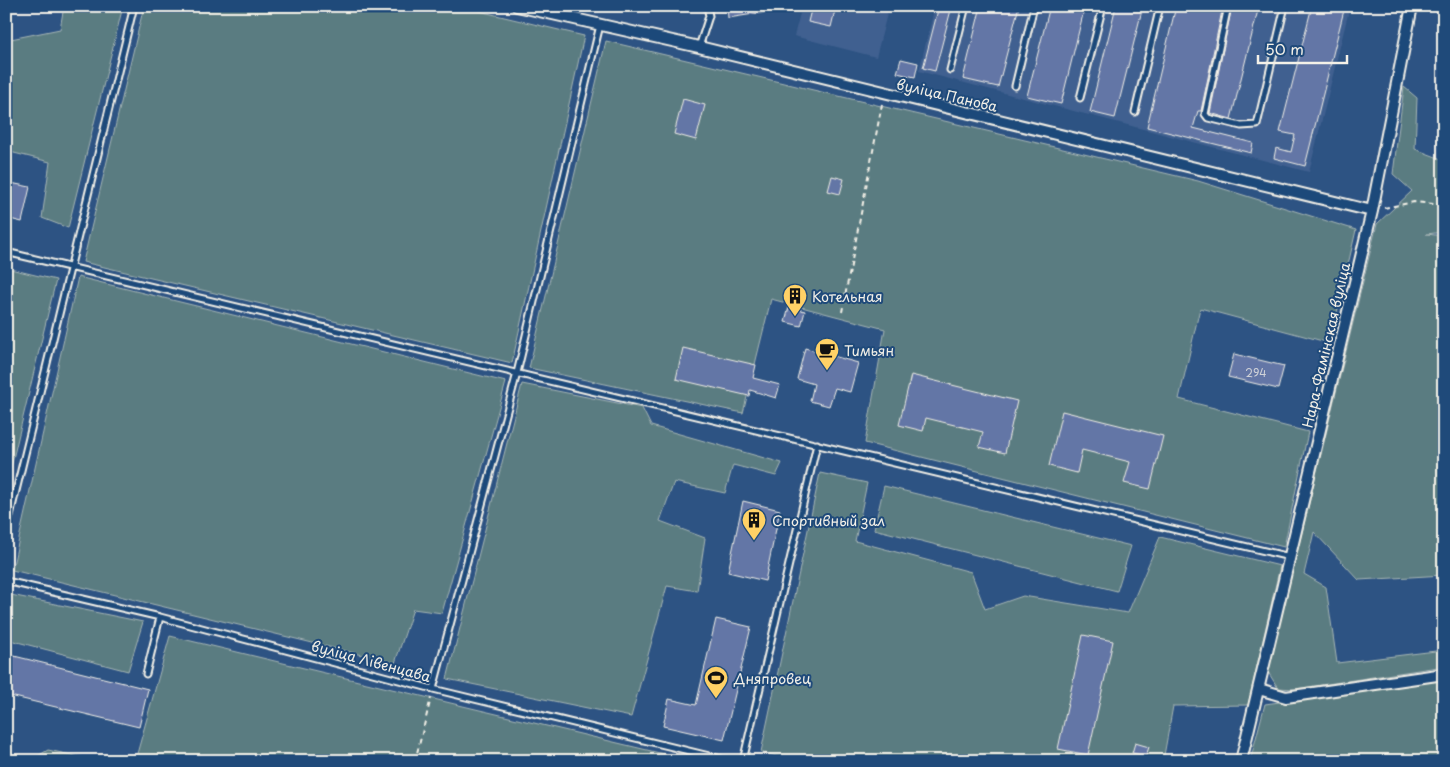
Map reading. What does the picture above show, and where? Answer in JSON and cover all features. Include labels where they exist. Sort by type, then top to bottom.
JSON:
[{"type":"street","name":"вуліца Панова","points":[[517,6],[699,47],[884,94],[1372,211]]},
{"type":"street","name":"Нара-Фамінская вуліца","points":[[1241,761],[1372,211],[1412,6]]},
{"type":"street","points":[[1259,689],[1286,697],[1444,674]]},
{"type":"lane","points":[[6,532],[134,6]]},
{"type":"lane","points":[[699,47],[709,16],[707,6]]},
{"type":"lane","points":[[950,70],[966,6]]},
{"type":"lane","points":[[1015,86],[1034,6]]},
{"type":"lane","points":[[1080,98],[1103,6]]},
{"type":"lane","points":[[1135,112],[1160,6]]},
{"type":"lane","points":[[1228,6],[1205,114],[1208,118],[1249,126],[1256,125],[1285,6]]},
{"type":"lane","points":[[433,689],[517,373],[600,25]]},
{"type":"lane","points":[[6,252],[1290,557]]},
{"type":"lane","points":[[742,761],[817,444]]},
{"type":"lane","name":"вуліца Лівенцава","points":[[6,581],[160,617],[433,689],[730,761]]},
{"type":"lane","points":[[146,674],[160,617]]},
{"type":"path","points":[[842,312],[884,94]]},
{"type":"path","points":[[1372,211],[1414,202],[1444,205]]},
{"type":"path","points":[[415,761],[433,689]]},
{"type":"shaded area","points":[[802,6],[889,6],[876,57],[794,36]]},
{"type":"shaded area","points":[[935,6],[1350,6],[1309,172],[919,71]]},
{"type":"green space","points":[[64,6],[123,6],[68,228],[42,218],[50,162],[6,151],[6,40],[60,29]]},
{"type":"green space","points":[[144,6],[458,6],[584,36],[512,363],[83,262]]},
{"type":"green space","points":[[606,41],[1198,181],[1356,230],[1330,343],[1200,308],[1179,399],[1308,432],[1284,547],[865,443],[885,329],[771,299],[743,413],[529,368]]},
{"type":"green space","points":[[1404,87],[1417,98],[1415,149],[1444,160],[1444,232],[1426,234],[1444,236],[1444,575],[1359,580],[1314,532],[1304,574],[1326,587],[1337,663],[1444,650],[1444,666],[1295,689],[1278,688],[1268,672],[1377,224],[1412,191],[1393,174]]},
{"type":"green space","points":[[6,268],[56,280],[6,488]]},
{"type":"green space","points":[[78,277],[506,382],[442,613],[413,609],[395,663],[12,570]]},
{"type":"green space","points":[[522,384],[642,408],[651,426],[782,463],[776,476],[733,465],[725,493],[674,482],[660,521],[705,538],[697,591],[667,586],[631,717],[447,679]]},
{"type":"green space","points":[[820,473],[867,483],[855,541],[971,572],[985,609],[1023,596],[1128,613],[1160,537],[1280,566],[1248,705],[1173,706],[1163,761],[796,761],[761,752]]},
{"type":"green space","points":[[884,486],[1131,546],[1117,591],[874,529]]},
{"type":"green space","points":[[6,594],[143,622],[128,671],[6,639]]},
{"type":"green space","points":[[170,636],[693,761],[135,761]]},
{"type":"green space","points":[[1444,679],[1444,761],[1250,761],[1265,704]]},
{"type":"green space","points":[[48,750],[99,761],[29,761]]},
{"type":"building","points":[[727,6],[767,6],[767,12],[728,18]]},
{"type":"building","points":[[812,6],[836,6],[831,27],[808,22]]},
{"type":"building","points":[[939,6],[952,6],[935,71],[923,68]]},
{"type":"building","points":[[981,6],[1019,6],[998,87],[963,79]]},
{"type":"building","points":[[1050,6],[1085,6],[1061,104],[1027,96]]},
{"type":"building","points":[[1116,6],[1143,6],[1115,118],[1090,112]]},
{"type":"building","points":[[1176,6],[1223,6],[1201,111],[1198,111],[1193,128],[1253,143],[1251,153],[1147,127]]},
{"type":"building","points":[[1232,6],[1259,6],[1231,119],[1210,113]]},
{"type":"building","points":[[1312,6],[1345,6],[1305,166],[1274,158],[1276,148],[1291,152],[1295,135],[1280,132]]},
{"type":"building","points":[[901,59],[918,63],[915,77],[897,73]]},
{"type":"building","points":[[683,99],[705,105],[696,140],[674,134]]},
{"type":"building","points":[[832,176],[844,179],[840,194],[828,191]]},
{"type":"building","points":[[6,182],[30,187],[22,222],[6,218]]},
{"type":"building","name":"Котельная","points":[[789,307],[805,311],[801,326],[785,322]]},
{"type":"building","points":[[683,348],[756,365],[753,378],[780,385],[776,398],[750,390],[749,396],[676,379]]},
{"type":"building","name":"Тимьян","points":[[805,348],[858,363],[850,392],[835,388],[829,406],[810,401],[814,384],[797,379]]},
{"type":"building","points":[[1234,354],[1284,366],[1278,389],[1228,377]]},
{"type":"building","points":[[911,375],[1017,401],[1005,453],[979,447],[983,432],[926,418],[923,431],[899,425]]},
{"type":"building","points":[[1062,411],[1163,436],[1150,489],[1124,483],[1130,462],[1082,450],[1077,473],[1049,466]]},
{"type":"building","name":"Спортивный зал","points":[[743,501],[780,510],[765,581],[728,572]]},
{"type":"building","points":[[716,619],[751,627],[724,740],[663,726],[669,699],[696,705]]},
{"type":"building","points":[[1083,635],[1113,641],[1088,755],[1058,749]]},
{"type":"building","points":[[6,654],[148,689],[139,727],[6,695]]},
{"type":"building","points":[[1135,743],[1149,747],[1146,756],[1132,753]]},
{"type":"place","name":"Котельная","points":[[795,317]]},
{"type":"place","name":"Тимьян","points":[[827,371]]},
{"type":"place","name":"Спортивный зал","points":[[754,541]]},
{"type":"place","name":"Дняпровец","points":[[716,699]]}]
